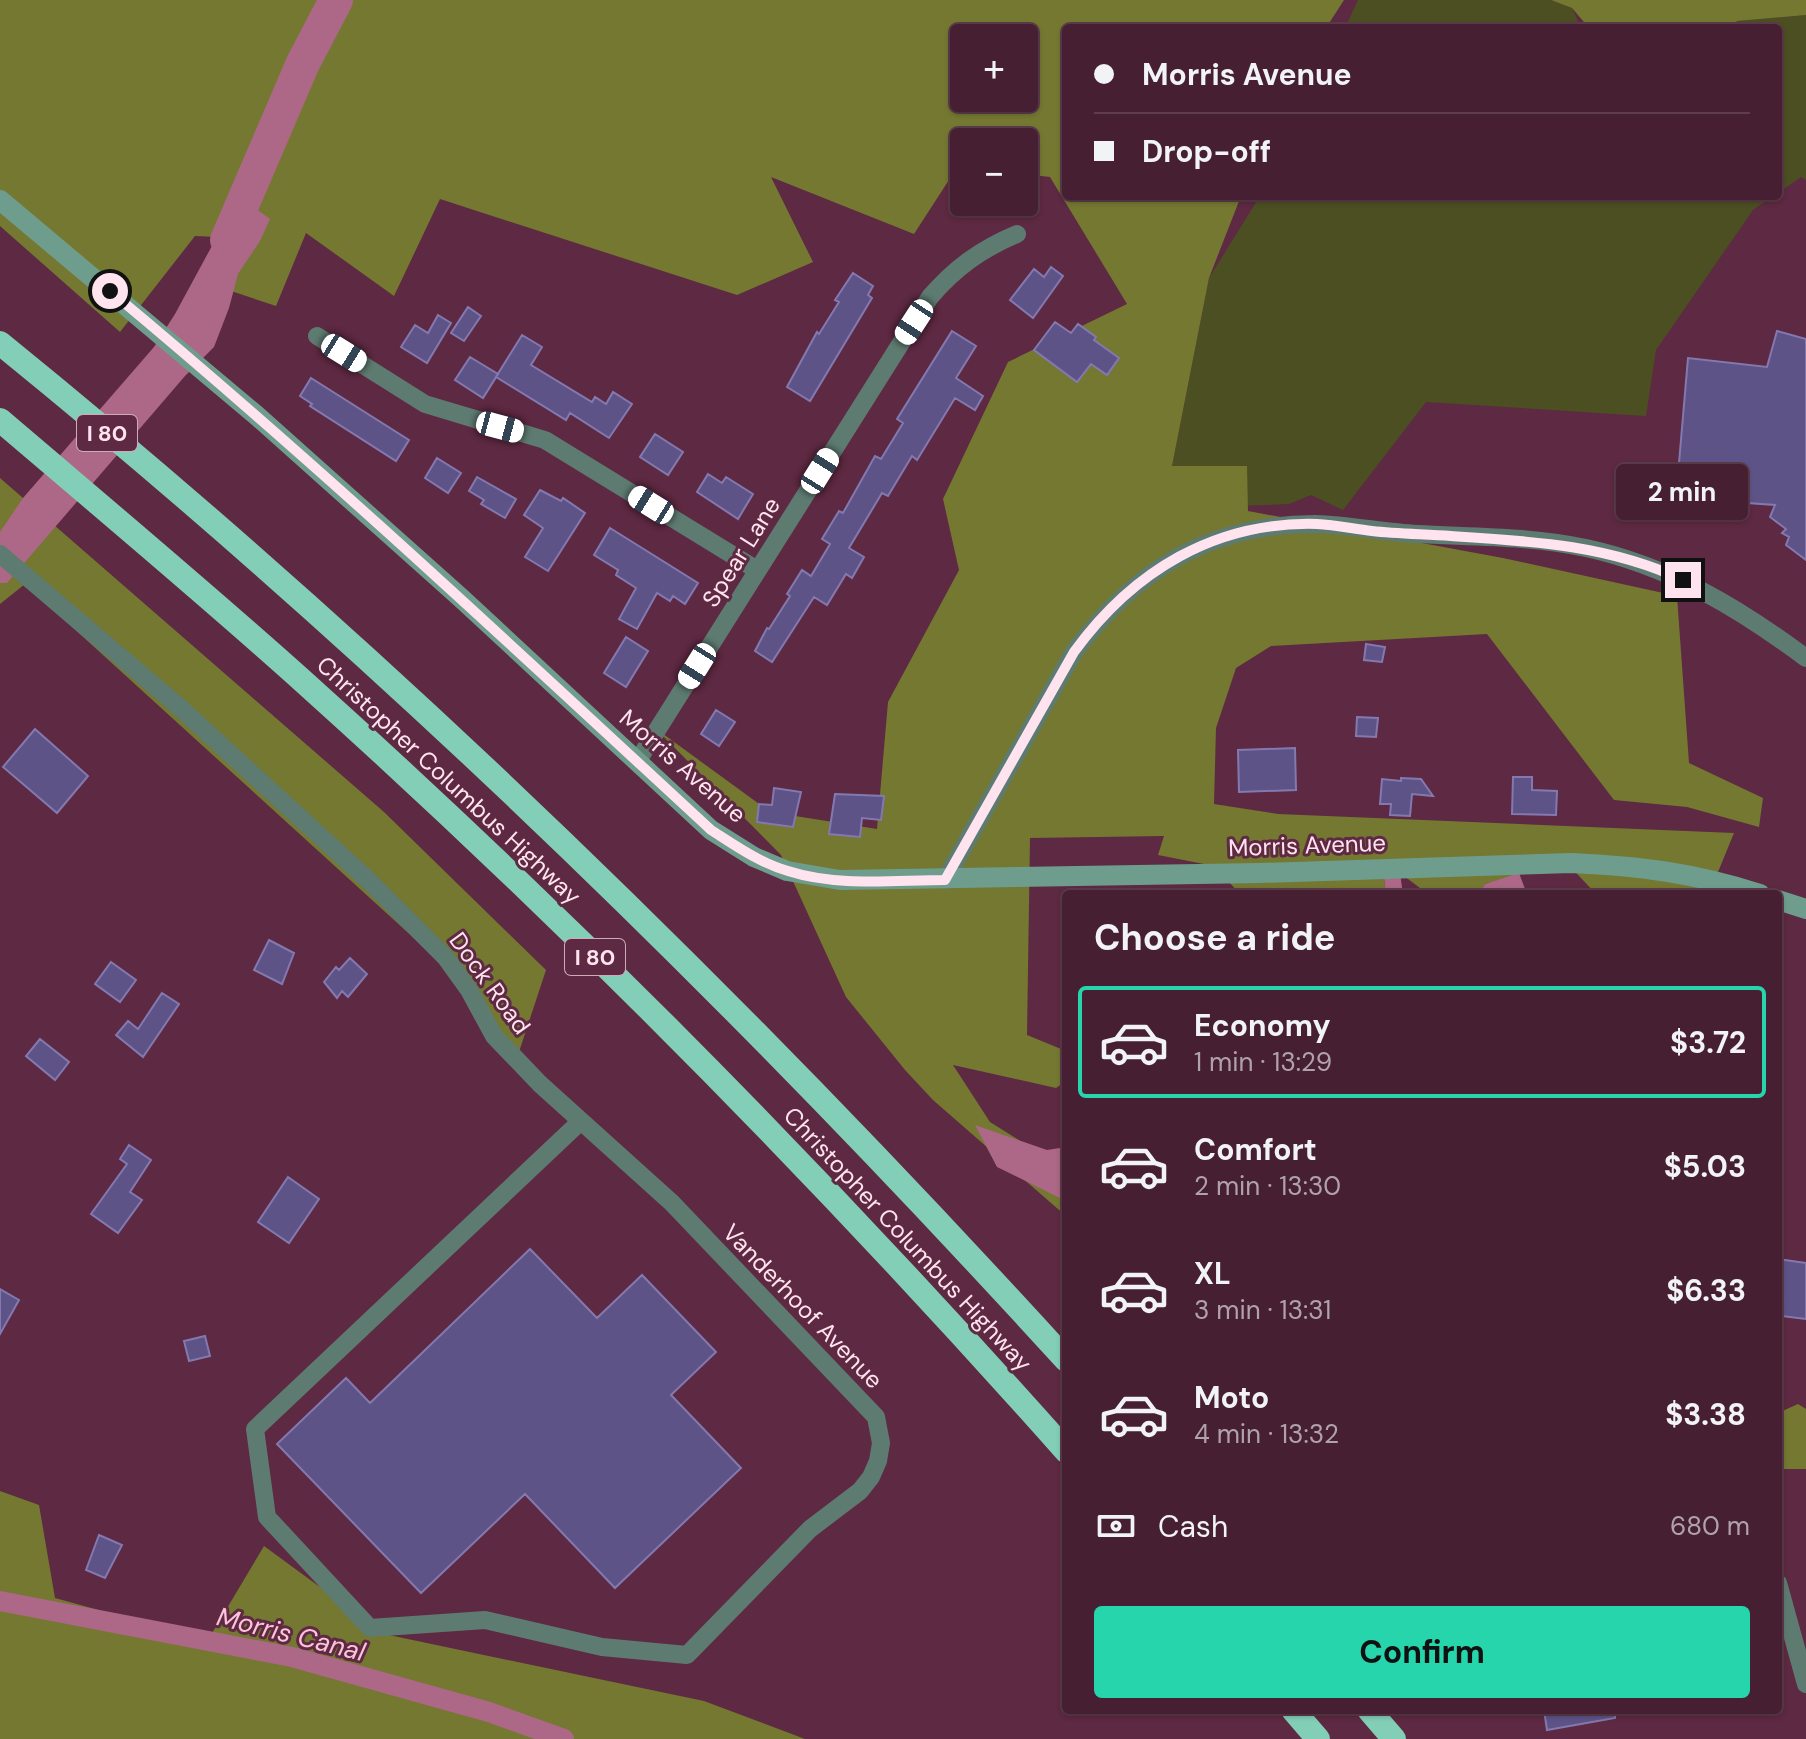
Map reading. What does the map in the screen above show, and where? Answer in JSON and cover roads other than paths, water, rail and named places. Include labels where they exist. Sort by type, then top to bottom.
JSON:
[{"type":"highway","name":"Christopher Columbus Highway","points":[[0,343],[357,650],[636,913],[882,1162],[1062,1356]]},
{"type":"highway","name":"Christopher Columbus Highway","points":[[0,420],[307,684],[539,901],[842,1206],[1062,1447]]},
{"type":"highway","points":[[1296,1714],[1318,1739]]},
{"type":"highway","points":[[1372,1714],[1394,1739]]},
{"type":"street","name":"Morris Avenue","points":[[0,200],[202,368],[461,598],[711,830],[754,857],[787,871],[840,880],[945,880],[1571,863],[1678,872],[1747,890]]},
{"type":"street","name":"Spear Lane","points":[[637,762],[930,297],[968,259],[1017,234]]},
{"type":"street","points":[[317,336],[425,404],[545,440],[757,570]]},
{"type":"street","points":[[945,880],[1074,652],[1096,623],[1121,597],[1179,556],[1212,541],[1246,531],[1282,525],[1318,524],[1371,531],[1540,541],[1585,548],[1662,571],[1703,590],[1749,617],[1806,658]]},
{"type":"street","name":"Dock Road","points":[[0,554],[177,705],[368,880],[446,958],[469,990],[494,1036],[581,1121]]},
{"type":"street","points":[[1782,901],[1806,909]]},
{"type":"street","name":"Vanderhoof Avenue","points":[[581,1121],[672,1203],[876,1417],[881,1443],[878,1461],[860,1491],[810,1529],[687,1655],[625,1650],[485,1620],[370,1628],[267,1517],[255,1429],[581,1121]]},
{"type":"street","points":[[1782,1597],[1806,1684]]},
{"type":"waterway","points":[[227,240],[303,63],[336,0]]},
{"type":"waterway","name":"Morris Canal","points":[[0,1601],[292,1657],[489,1712],[564,1739]]}]
